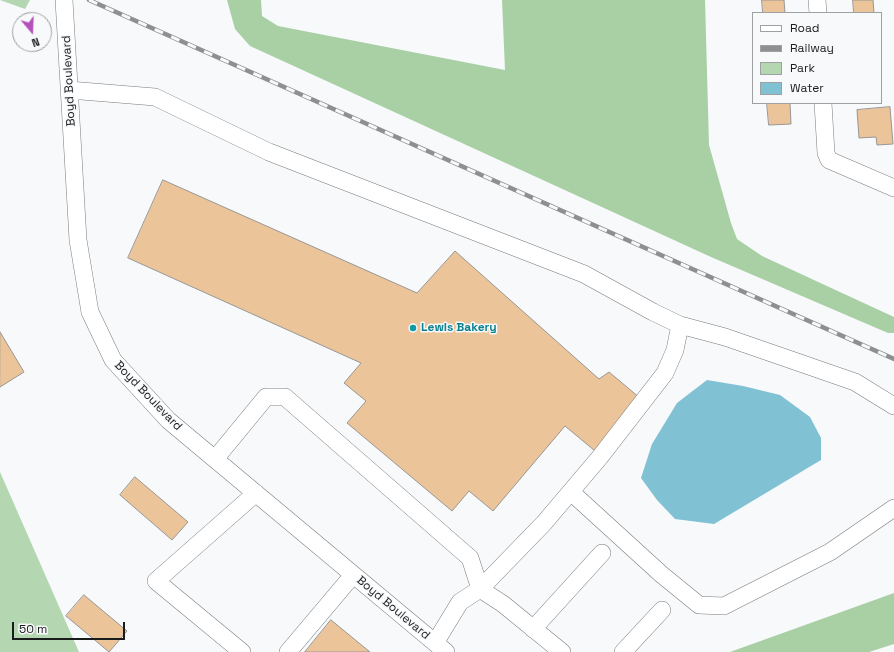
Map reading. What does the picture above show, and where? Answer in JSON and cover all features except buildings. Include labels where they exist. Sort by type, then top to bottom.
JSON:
[{"type":"street","name":"Boyd Boulevard","points":[[64,0],[78,240],[90,312],[113,360],[168,420],[440,648]]},
{"type":"street","points":[[817,0],[818,12]]},
{"type":"street","points":[[69,90],[155,97],[269,152],[584,274],[680,325],[725,337],[855,382],[894,406]]},
{"type":"street","points":[[823,104],[826,153],[829,160],[894,188]]},
{"type":"street","points":[[440,648],[460,602],[480,589],[544,523],[600,457],[665,373],[675,350],[680,325]]},
{"type":"street","points":[[215,459],[266,397],[285,397],[470,558],[480,589],[503,604],[562,652]]},
{"type":"street","points":[[571,492],[661,574],[699,605],[724,606],[830,552],[894,508]]},
{"type":"street","points":[[242,652],[156,581],[256,493]]},
{"type":"street","points":[[533,628],[602,553]]},
{"type":"street","points":[[288,652],[353,575]]},
{"type":"street","points":[[623,652],[662,610]]},
{"type":"green space","points":[[0,0],[30,0],[25,9]]},
{"type":"green space","points":[[227,0],[261,0],[262,16],[278,26],[505,70],[502,0],[705,0],[709,145],[737,239],[762,256],[894,317],[894,333],[888,333],[711,257],[250,46],[235,29]]},
{"type":"green space","points":[[0,472],[79,652],[0,652]]},
{"type":"green space","points":[[894,593],[894,644],[869,652],[730,652]]},
{"type":"water","points":[[707,380],[743,386],[780,395],[810,417],[821,438],[821,460],[714,524],[675,519],[657,500],[641,478],[652,444],[677,403]]},
{"type":"railway","points":[[89,0],[894,359]]},
{"type":"place","name":"Lewis Bakery","points":[[413,328]]}]
